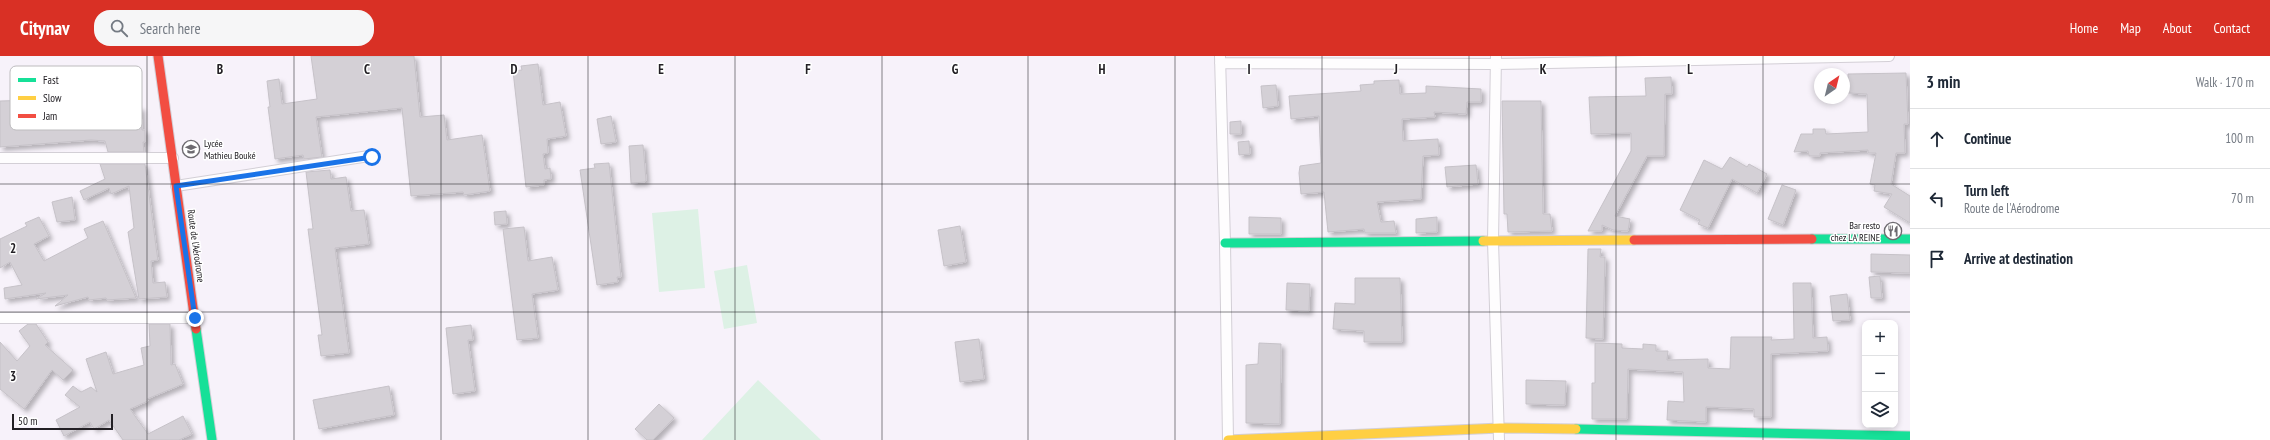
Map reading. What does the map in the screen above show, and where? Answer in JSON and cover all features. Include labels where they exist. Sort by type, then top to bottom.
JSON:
[{"type":"street","name":"Route de l'Aérodrome","points":[[158,56],[212,440]]},
{"type":"street","points":[[1889,56],[1496,60],[1220,60],[1228,440],[1500,428],[1910,436]]},
{"type":"street","points":[[1496,60],[1493,241],[1500,428],[1499,440]]},
{"type":"street","points":[[176,186],[369,156],[373,158]]},
{"type":"street","points":[[0,158],[173,158]]},
{"type":"street","points":[[1225,243],[1910,239]]},
{"type":"street","points":[[0,318],[195,318]]},
{"type":"green space","points":[[698,209],[705,288],[659,292],[652,213]]},
{"type":"green space","points":[[747,265],[757,323],[724,329],[714,271]]},
{"type":"green space","points":[[758,380],[821,440],[702,440]]},
{"type":"building","points":[[311,56],[414,56],[420,117],[444,115],[447,140],[482,135],[490,191],[464,195],[463,192],[411,196],[402,108],[316,117],[322,157],[304,159],[303,155],[275,159],[268,107],[270,107],[267,81],[279,79],[282,104],[317,99]]},
{"type":"building","points":[[538,64],[543,105],[560,102],[566,136],[547,139],[548,153],[543,154],[545,169],[550,168],[551,179],[544,180],[544,185],[526,187],[513,71],[522,70],[521,66]]},
{"type":"building","points":[[1906,73],[1908,124],[1904,124],[1905,153],[1896,153],[1891,184],[1910,196],[1910,223],[1884,207],[1892,194],[1874,191],[1875,185],[1870,184],[1876,153],[1868,153],[1868,150],[1820,153],[1820,156],[1809,156],[1808,151],[1794,152],[1801,134],[1813,134],[1813,129],[1825,129],[1826,134],[1868,132],[1867,94],[1850,93],[1850,74]]},
{"type":"building","points":[[1671,77],[1672,94],[1665,94],[1664,156],[1647,156],[1615,216],[1630,219],[1628,231],[1613,230],[1602,225],[1602,231],[1588,231],[1631,151],[1631,133],[1591,134],[1589,97],[1646,96],[1645,78]]},
{"type":"building","points":[[1399,80],[1400,94],[1426,93],[1426,86],[1481,89],[1481,102],[1467,102],[1466,114],[1434,112],[1435,117],[1402,119],[1403,141],[1438,139],[1439,155],[1423,156],[1421,199],[1377,202],[1381,222],[1394,221],[1396,233],[1365,233],[1364,229],[1328,232],[1324,192],[1301,194],[1299,173],[1300,166],[1321,163],[1319,116],[1291,119],[1289,96],[1361,91],[1360,85],[1374,84],[1374,81]]},
{"type":"building","points":[[1276,85],[1278,106],[1263,108],[1261,86]]},
{"type":"building","points":[[0,101],[10,101],[10,130],[145,130],[145,142],[143,142],[144,152],[108,152],[105,141],[91,140],[0,147]]},
{"type":"building","points":[[1502,101],[1541,101],[1543,214],[1550,214],[1552,231],[1508,232],[1507,214],[1504,214]]},
{"type":"building","points":[[611,116],[616,142],[601,144],[597,119]]},
{"type":"building","points":[[1241,121],[1241,134],[1230,134],[1230,122]]},
{"type":"building","points":[[1249,141],[1250,154],[1239,155],[1238,142]]},
{"type":"building","points":[[643,145],[646,180],[645,182],[631,183],[629,146]]},
{"type":"building","points":[[1730,157],[1747,167],[1749,164],[1767,174],[1757,193],[1732,179],[1708,228],[1698,224],[1700,220],[1680,210],[1704,160],[1722,169]]},
{"type":"building","points":[[609,163],[621,277],[617,277],[618,282],[597,285],[580,170],[595,168],[594,164]]},
{"type":"building","points":[[100,164],[145,164],[158,260],[151,261],[153,283],[165,282],[167,297],[139,299],[128,232],[134,228],[129,186],[111,194],[109,188],[84,200],[80,191],[105,179]]},
{"type":"building","points":[[1476,165],[1478,184],[1447,187],[1445,167]]},
{"type":"building","points":[[330,170],[331,179],[346,177],[351,211],[364,210],[369,244],[335,248],[349,353],[321,356],[318,335],[322,335],[308,229],[313,229],[306,172]]},
{"type":"building","points":[[1782,185],[1796,190],[1783,225],[1768,219]]},
{"type":"building","points":[[72,197],[75,220],[57,222],[52,202]]},
{"type":"building","points":[[506,211],[507,224],[495,225],[494,212]]},
{"type":"building","points":[[39,217],[49,236],[34,244],[44,261],[88,238],[84,229],[103,221],[136,298],[107,300],[106,298],[89,300],[88,297],[55,306],[68,295],[36,299],[46,293],[5,299],[4,288],[22,285],[10,262],[0,268],[0,239],[27,226],[25,223]]},
{"type":"building","points":[[1249,217],[1281,218],[1281,234],[1249,234]]},
{"type":"building","points":[[1437,217],[1437,232],[1416,233],[1416,219]]},
{"type":"building","points":[[960,226],[966,262],[944,266],[938,230]]},
{"type":"building","points":[[524,227],[528,261],[552,257],[558,290],[532,294],[538,338],[517,340],[503,229]]},
{"type":"building","points":[[1588,249],[1601,249],[1600,257],[1605,257],[1603,339],[1586,338]]},
{"type":"building","points":[[1871,254],[1910,255],[1910,273],[1871,272]]},
{"type":"building","points":[[1880,276],[1882,298],[1871,298],[1869,277]]},
{"type":"building","points":[[1355,278],[1400,278],[1402,342],[1364,342],[1364,331],[1333,329],[1335,303],[1355,304]]},
{"type":"building","points":[[1287,283],[1310,284],[1309,311],[1286,310]]},
{"type":"building","points":[[1793,283],[1811,283],[1813,338],[1827,337],[1828,351],[1771,354],[1771,417],[1754,417],[1754,409],[1706,407],[1706,422],[1667,420],[1668,401],[1684,402],[1683,372],[1628,369],[1627,419],[1592,419],[1592,383],[1595,383],[1595,343],[1622,344],[1622,348],[1643,349],[1643,344],[1656,345],[1656,351],[1668,351],[1667,360],[1708,359],[1708,368],[1730,369],[1731,337],[1772,337],[1771,340],[1794,339]]},
{"type":"building","points":[[1847,294],[1850,320],[1833,321],[1830,296]]},
{"type":"building","points":[[28,324],[36,324],[48,342],[45,345],[73,370],[63,380],[52,370],[24,409],[0,389],[0,342],[17,361],[30,346],[19,331]]},
{"type":"building","points":[[149,324],[170,324],[171,365],[175,364],[183,384],[147,399],[148,401],[130,409],[148,434],[183,416],[192,434],[179,440],[123,440],[109,420],[94,429],[90,422],[64,436],[56,420],[80,407],[65,395],[73,386],[81,392],[91,387],[97,392],[86,359],[106,352],[113,374],[144,365],[141,348],[150,346]]},
{"type":"building","points":[[471,325],[473,340],[468,340],[475,391],[453,394],[446,328]]},
{"type":"building","points":[[979,339],[984,379],[960,382],[955,342]]},
{"type":"building","points":[[1259,343],[1281,344],[1280,424],[1246,423],[1246,365],[1258,364]]},
{"type":"building","points":[[1526,380],[1566,381],[1565,405],[1526,404]]},
{"type":"building","points":[[389,386],[394,415],[319,429],[313,400]]},
{"type":"building","points":[[659,404],[674,418],[653,440],[647,440],[635,429]]},
{"type":"traffic: fast","points":[[1812,239],[1910,239]]},
{"type":"traffic: fast","points":[[1225,243],[1483,241]]},
{"type":"traffic: fast","points":[[196,329],[212,440]]},
{"type":"traffic: fast","points":[[1576,429],[1910,436]]},
{"type":"traffic: slow","points":[[1483,241],[1634,240]]},
{"type":"traffic: slow","points":[[1228,440],[1500,428],[1576,429]]},
{"type":"traffic: jam","points":[[158,56],[196,329]]},
{"type":"traffic: jam","points":[[1634,240],[1812,239]]},
{"type":"place","name":"Lycée Mathieu Bouké","points":[[191,149]]},
{"type":"place","name":"Bar resto chez LA REINE","points":[[1893,231]]},
{"type":"route","points":[[195,318],[176,186],[369,156],[372,157]]}]
